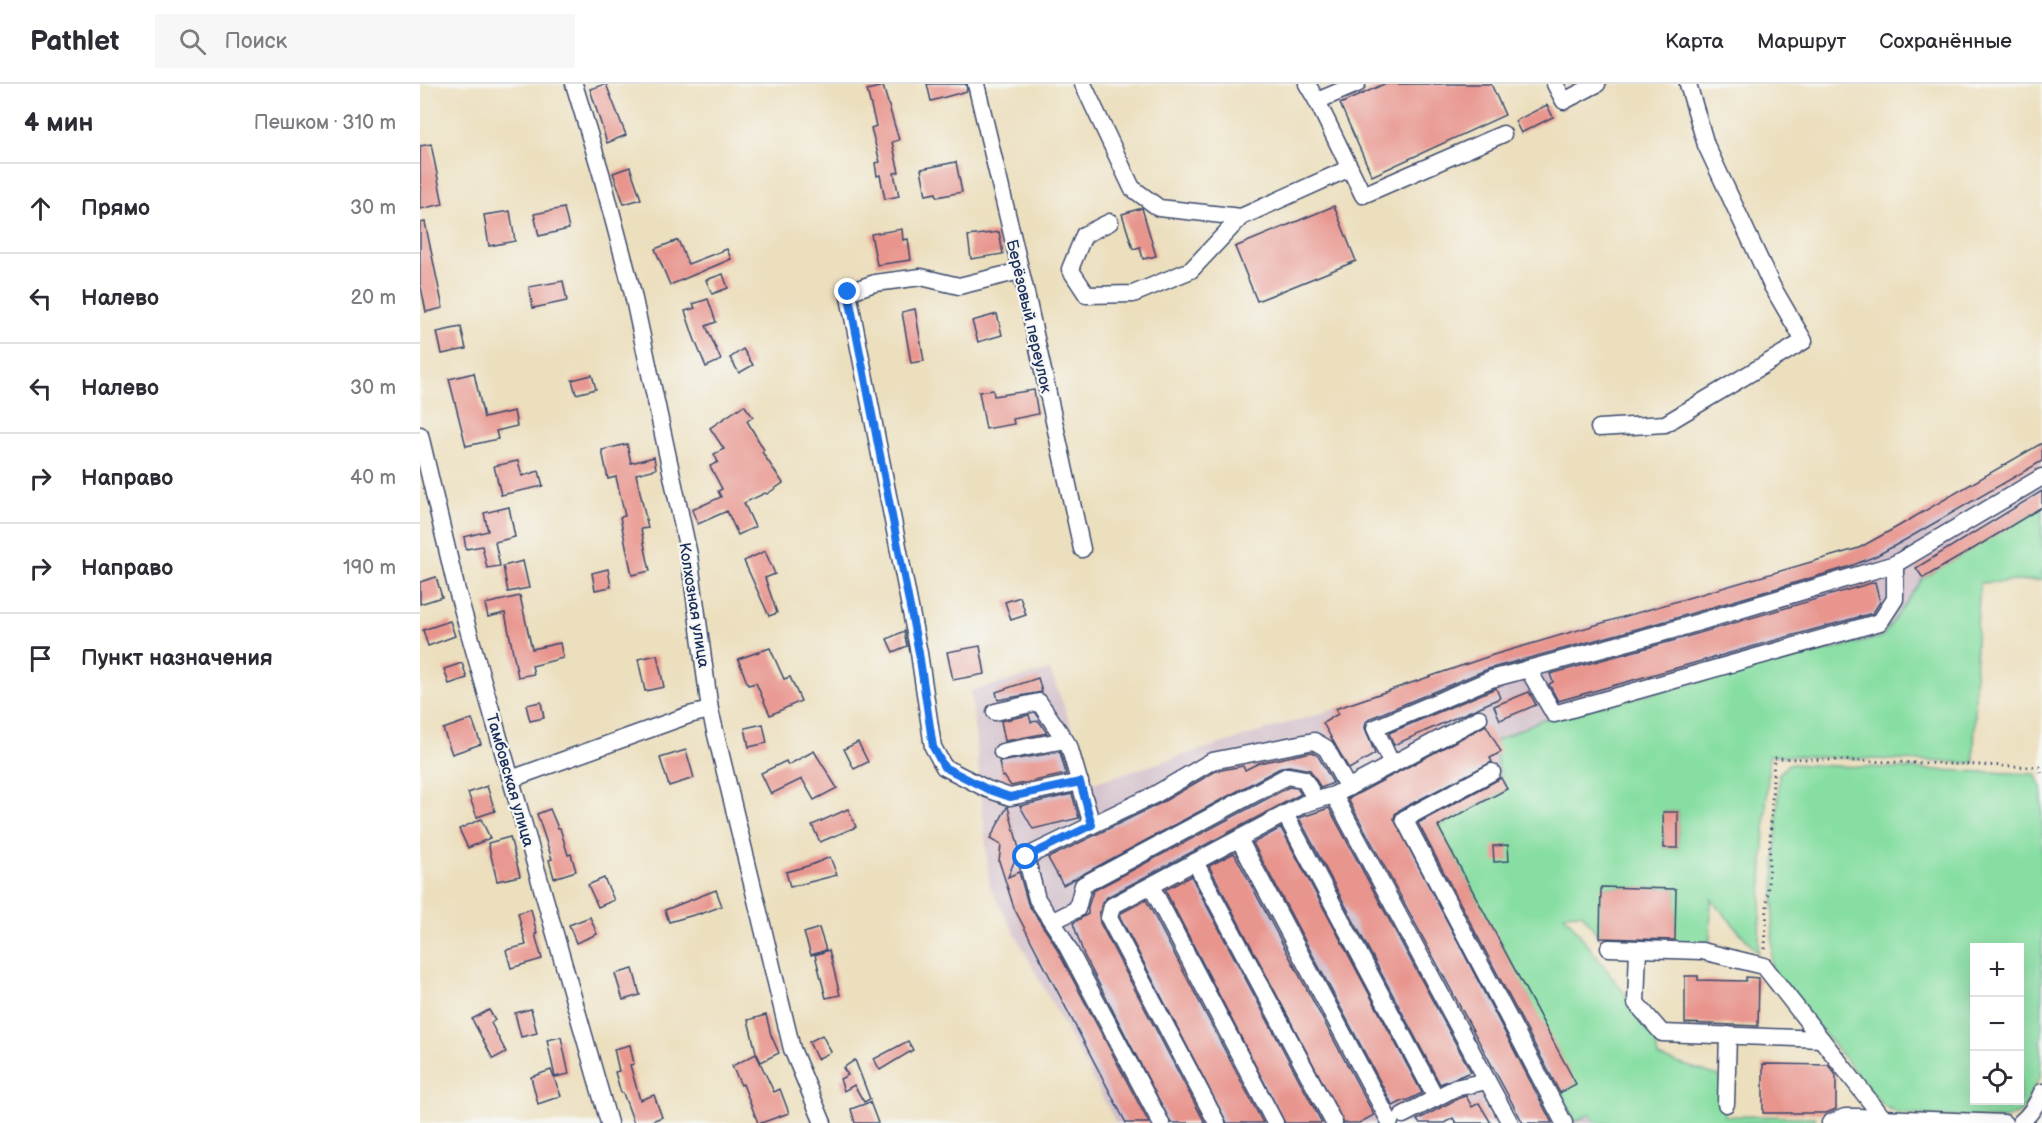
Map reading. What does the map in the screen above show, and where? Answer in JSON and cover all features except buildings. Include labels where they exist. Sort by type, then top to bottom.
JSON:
[{"type":"street","name":"Колхозная улица","points":[[574,84],[601,173],[632,290],[689,555],[711,710],[792,1049],[823,1123]]},
{"type":"street","name":"Берёзовый переулок","points":[[976,84],[1082,549]]},
{"type":"street","points":[[1083,84],[1132,188],[1159,208],[1241,217]]},
{"type":"street","points":[[1308,84],[1363,195],[1503,134]]},
{"type":"street","points":[[1317,101],[1357,84]]},
{"type":"street","points":[[1555,84],[1564,101],[1597,84]]},
{"type":"street","points":[[1599,428],[1665,424],[1804,341],[1772,286],[1711,155],[1688,84]]},
{"type":"street","points":[[1110,222],[1084,235],[1070,268],[1087,295],[1133,294],[1191,270],[1241,217],[1350,168]]},
{"type":"street","points":[[1020,271],[959,286],[921,277],[875,283],[848,292],[919,653],[933,747],[944,767],[987,789],[1010,797],[1080,782]]},
{"type":"street","name":"Тамбовская улица","points":[[420,435],[456,587],[609,1123]]},
{"type":"street","points":[[1392,765],[1375,728],[1491,680],[1670,631],[1895,564],[2042,477]]},
{"type":"street","points":[[1528,669],[1554,714],[1880,622],[1895,599],[1895,564]]},
{"type":"street","points":[[995,712],[1039,702],[1069,746],[1092,825]]},
{"type":"street","points":[[511,779],[689,715],[711,710]]},
{"type":"street","points":[[1217,1123],[1109,918],[1112,906],[1304,804],[1341,791],[1479,718]]},
{"type":"street","points":[[1002,752],[1065,740]]},
{"type":"street","points":[[1161,1123],[1053,921],[1038,899],[1026,857],[1156,794],[1212,761],[1314,741],[1326,748],[1341,791],[1510,1123]]},
{"type":"street","points":[[1492,772],[1404,819],[1564,1123]]},
{"type":"street","points":[[1053,921],[1077,909],[1083,885],[1287,776],[1304,779],[1316,800]]},
{"type":"street","points":[[1285,814],[1436,1098]]},
{"type":"street","points":[[1239,839],[1397,1121],[1455,1088],[1487,1081]]},
{"type":"street","points":[[1195,862],[1334,1123]]},
{"type":"street","points":[[1151,886],[1275,1123]]},
{"type":"street","points":[[1609,948],[1702,951],[1764,966],[1883,1118]]},
{"type":"street","points":[[1638,949],[1636,1003],[1662,1033],[1821,1039]]},
{"type":"street","points":[[1726,1104],[1728,1035]]},
{"type":"street","points":[[2020,1123],[2040,1099],[2042,1092]]},
{"type":"street","points":[[1830,1123],[1845,1117],[2004,1123]]},
{"type":"path","points":[[1764,966],[1774,758],[2040,767],[2042,776]]},
{"type":"shaded area","points":[[2042,443],[2042,507],[1923,578],[1882,637],[1541,720],[1507,789],[1438,826],[1595,1123],[1116,1123],[990,887],[971,691],[1050,670],[1093,783],[1335,709],[1492,655],[1593,624],[1859,548]]},
{"type":"green space","points":[[2042,507],[2042,580],[1980,583],[1976,642],[1974,763],[1769,755],[1758,953],[1711,899],[1710,940],[1701,945],[1674,945],[1676,889],[1602,887],[1600,938],[1582,913],[1564,914],[1651,1028],[1656,1041],[1658,1057],[1722,1077],[1725,1116],[1815,1117],[1815,1123],[1595,1123],[1590,1114],[1575,1122],[1562,1092],[1575,1084],[1438,826],[1507,789],[1500,777],[1493,742],[1541,720],[1882,637],[1923,578]],"holes":[[[1664,812],[1678,812],[1678,848],[1664,848]]]},
{"type":"green space","points":[[1788,764],[2035,774],[2042,789],[2042,1032],[2040,1078],[2021,1112],[2005,1119],[1899,1114],[1882,1105],[1771,968],[1779,774]]},
{"type":"route","points":[[848,292],[919,653],[933,747],[944,767],[987,789],[1010,797],[1080,782],[1092,825],[1026,857]]}]
